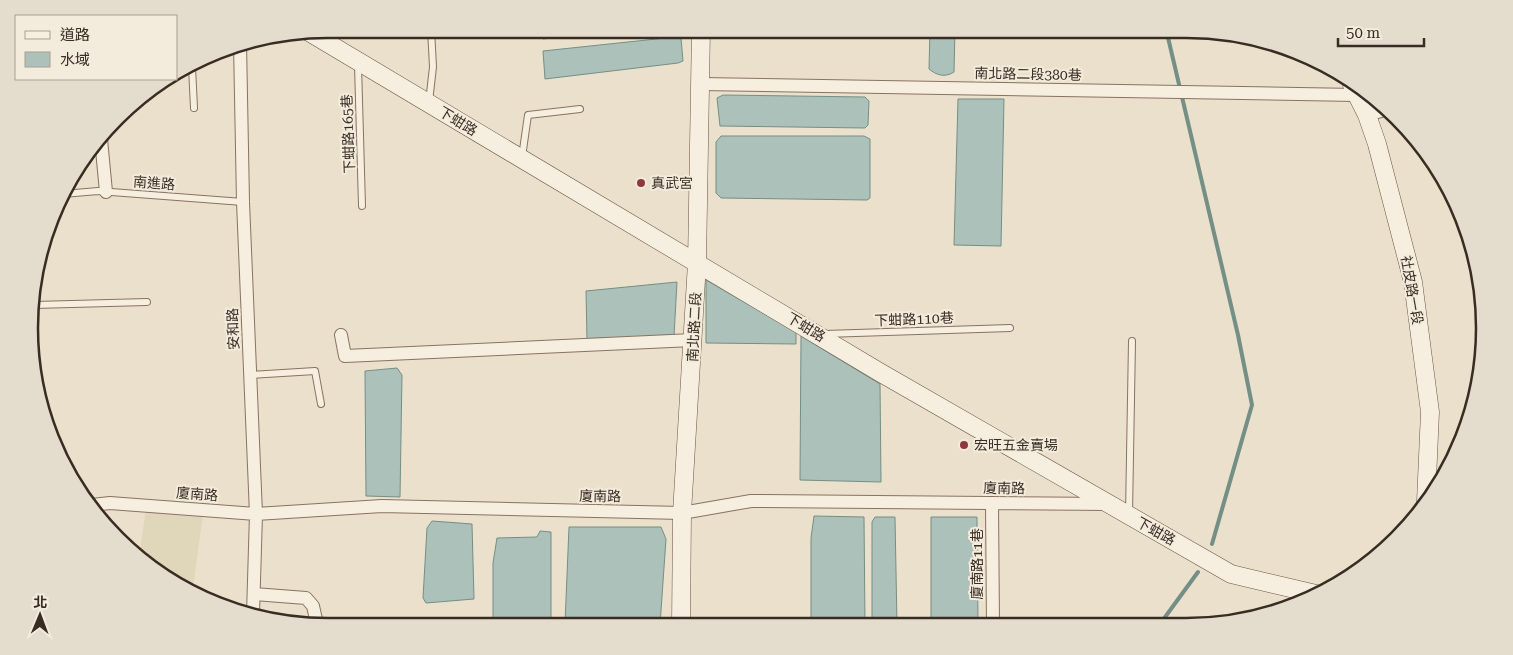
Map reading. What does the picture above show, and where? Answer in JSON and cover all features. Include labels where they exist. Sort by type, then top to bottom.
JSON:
[{"type":"main road","name":"下蚶路","points":[[319,38],[819,335],[1231,574],[1305,591]]},
{"type":"main road","name":"南北路二段","points":[[681,618],[682,513],[697,263],[701,38]]},
{"type":"main road","name":"社皮路一段","points":[[1355,92],[1367,115],[1377,144],[1413,282],[1430,412],[1427,490]]},
{"type":"street","name":"安和路","points":[[240,51],[243,202],[256,514],[253,608]]},
{"type":"street","name":"南北路二段380巷","points":[[700,84],[1352,90]]},
{"type":"street","points":[[1367,115],[1380,111]]},
{"type":"street","points":[[102,145],[106,192]]},
{"type":"street","points":[[341,335],[345,356],[693,340]]},
{"type":"street","name":"廈南路","points":[[97,504],[110,503],[256,514],[382,506],[682,513],[751,501],[1108,504]]},
{"type":"street","name":"廈南路11巷","points":[[992,503],[993,618]]},
{"type":"street","points":[[254,594],[306,598],[313,606],[315,617]]},
{"type":"lane","points":[[429,104],[433,67],[432,38]]},
{"type":"lane","name":"下蚶路165巷","points":[[358,62],[362,206]]},
{"type":"lane","points":[[192,71],[194,108]]},
{"type":"lane","points":[[522,159],[528,116],[580,109]]},
{"type":"lane","name":"南進路","points":[[70,194],[106,192],[243,202]]},
{"type":"lane","points":[[38,305],[147,302]]},
{"type":"lane","name":"下蚶路110巷","points":[[819,335],[1010,328]]},
{"type":"lane","points":[[1129,516],[1132,340]]},
{"type":"lane","points":[[250,375],[314,371],[321,404]]},
{"type":"shaded area","points":[[146,508],[203,514],[193,585],[166,569],[140,549]]},
{"type":"water","points":[[681,38],[683,61],[545,79],[543,51]]},
{"type":"water","points":[[930,38],[955,38],[954,72],[941,75],[929,69]]},
{"type":"water","points":[[723,95],[865,97],[869,101],[868,125],[865,128],[720,126],[717,98]]},
{"type":"water","points":[[958,99],[1004,99],[1001,246],[954,245]]},
{"type":"water","points":[[721,136],[864,136],[870,139],[870,198],[867,200],[721,198],[716,193],[716,142]]},
{"type":"water","points":[[706,280],[796,332],[796,344],[706,343]]},
{"type":"water","points":[[677,282],[674,336],[587,340],[586,291]]},
{"type":"water","points":[[801,336],[880,384],[881,482],[800,480]]},
{"type":"water","points":[[397,368],[402,375],[400,497],[366,496],[365,371]]},
{"type":"water","points":[[814,516],[864,517],[865,618],[811,618],[811,538]]},
{"type":"water","points":[[875,517],[895,517],[897,618],[872,618],[872,522]]},
{"type":"water","points":[[931,517],[977,517],[978,618],[931,618]]},
{"type":"water","points":[[432,521],[472,524],[474,599],[426,603],[423,598],[427,528]]},
{"type":"water","points":[[569,527],[661,527],[666,539],[660,618],[565,618]]},
{"type":"water","points":[[540,531],[551,532],[551,618],[493,618],[493,563],[497,538],[537,537]]},
{"type":"waterway","points":[[1168,38],[1238,335],[1252,405],[1212,544]]},
{"type":"waterway","points":[[1164,618],[1198,572]]},
{"type":"place","name":"真武宮","points":[[641,183]]},
{"type":"place","name":"宏旺五金賣場","points":[[964,445]]}]
